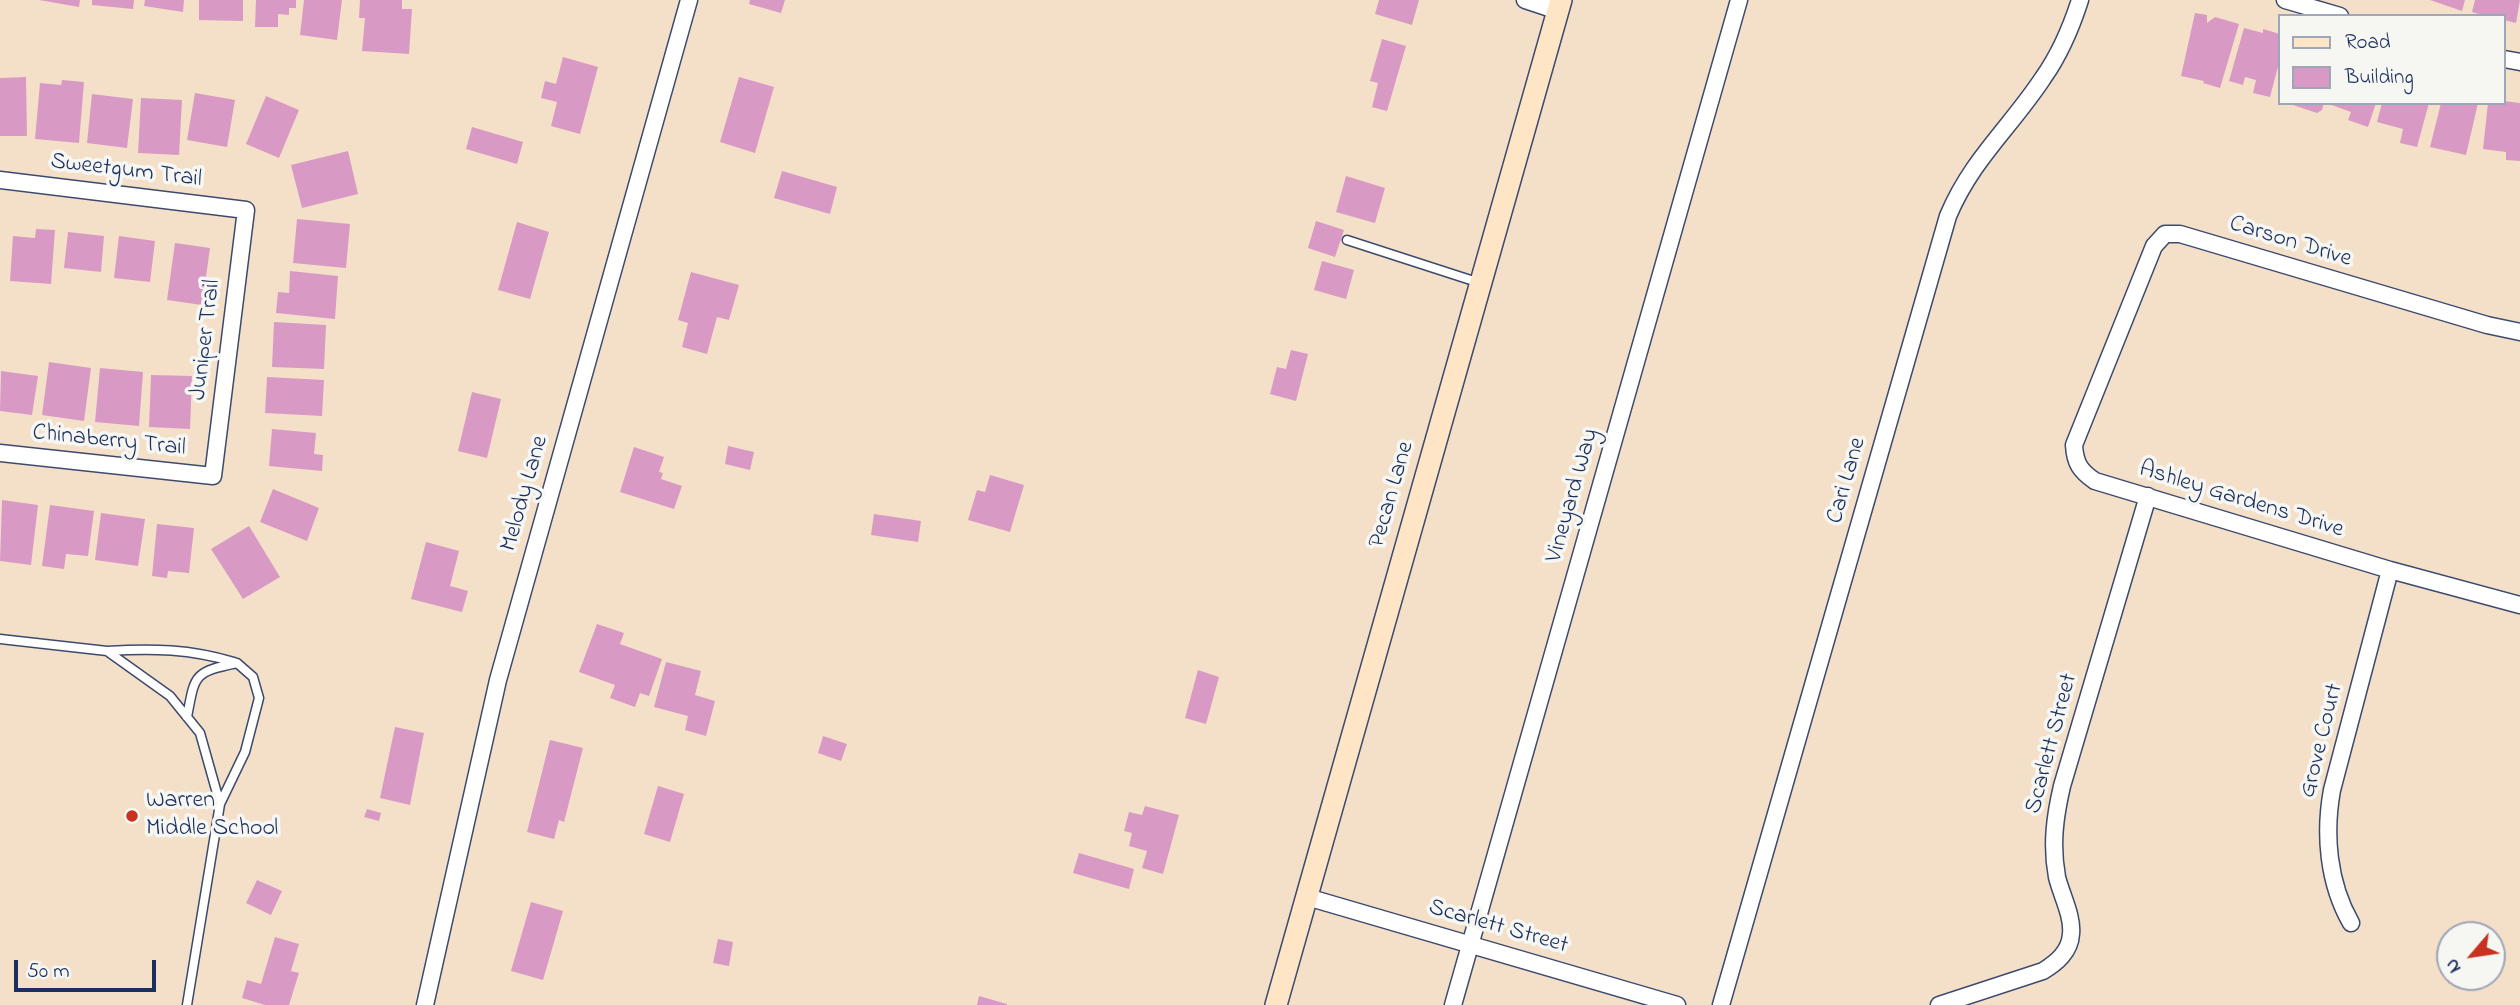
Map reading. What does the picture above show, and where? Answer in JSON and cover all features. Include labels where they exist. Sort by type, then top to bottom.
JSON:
[{"type":"street","name":"Melody Lane","points":[[425,1005],[498,680],[689,0]]},
{"type":"street","points":[[1525,0],[1559,5]]},
{"type":"street","name":"Vineyard Way","points":[[1452,1005],[1739,0]]},
{"type":"street","name":"Cari Lane","points":[[1721,1005],[1948,216],[1960,188],[1978,161],[2042,80],[2059,53],[2073,25],[2080,0]]},
{"type":"street","points":[[2285,0],[2333,14]]},
{"type":"street","name":"Pecan Lane","points":[[1276,1005],[1559,5]]},
{"type":"street","name":"Sweetgum Trail","points":[[0,180],[246,210]]},
{"type":"street","name":"Juniper Trail","points":[[213,476],[246,210]]},
{"type":"street","name":"Carson Drive","points":[[2114,345],[2154,246],[2165,234],[2173,233],[2487,325],[2520,332]]},
{"type":"street","name":"Ashley Gardens Drive","points":[[2114,345],[2074,445],[2078,467],[2095,481],[2390,570],[2520,605]]},
{"type":"street","name":"Chinaberry Trail","points":[[0,453],[213,476]]},
{"type":"street","name":"Scarlett Street","points":[[1939,1005],[2043,971],[2057,962],[2069,945],[2072,932],[2057,875],[2053,845],[2054,817],[2148,496]]},
{"type":"street","name":"Grove Court","points":[[2351,923],[2336,893],[2330,856],[2328,813],[2390,570]]},
{"type":"street","name":"Scarlett Street","points":[[1307,897],[1677,1005]]},
{"type":"lane","points":[[1347,240],[1480,283]]},
{"type":"lane","points":[[0,639],[107,652],[152,648],[210,655],[237,663],[253,677],[260,698],[245,752],[220,804],[187,1005]]},
{"type":"lane","points":[[107,652],[170,696],[200,733],[220,804]]},
{"type":"lane","points":[[187,717],[194,682],[206,669],[237,663]]},
{"type":"building","points":[[39,0],[80,0],[79,7]]},
{"type":"building","points":[[92,0],[134,0],[133,9],[92,5]]},
{"type":"building","points":[[145,0],[184,0],[183,12],[144,6]]},
{"type":"building","points":[[199,0],[243,0],[243,21],[199,20]]},
{"type":"building","points":[[256,0],[296,0],[296,8],[289,8],[289,15],[278,14],[278,27],[255,27]]},
{"type":"building","points":[[304,0],[342,0],[337,40],[300,35]]},
{"type":"building","points":[[360,0],[402,0],[402,9],[412,9],[409,54],[362,51],[365,18],[359,18]]},
{"type":"building","points":[[750,0],[785,0],[781,13],[749,4]]},
{"type":"building","points":[[1379,0],[1419,0],[1412,25],[1375,14]]},
{"type":"building","points":[[2430,0],[2465,0],[2462,11]]},
{"type":"building","points":[[2475,0],[2520,0],[2516,23],[2506,20],[2506,14],[2472,12]]},
{"type":"building","points":[[2195,13],[2207,15],[2207,23],[2215,17],[2239,24],[2220,88],[2181,76]]},
{"type":"building","points":[[2244,28],[2278,33],[2278,67],[2270,97],[2253,93],[2256,80],[2245,77],[2243,85],[2229,81]]},
{"type":"building","points":[[1382,39],[1406,46],[1387,111],[1372,107],[1378,83],[1370,81]]},
{"type":"building","points":[[563,57],[598,67],[580,134],[551,126],[557,102],[541,98],[545,81],[556,84]]},
{"type":"building","points":[[26,77],[27,136],[0,136],[0,78]]},
{"type":"building","points":[[739,77],[774,87],[755,153],[720,142]]},
{"type":"building","points":[[62,80],[84,82],[79,143],[35,139],[40,83],[61,85]]},
{"type":"building","points":[[195,93],[235,100],[227,147],[187,140]]},
{"type":"building","points":[[92,94],[133,99],[127,148],[87,143]]},
{"type":"building","points":[[266,96],[299,110],[279,158],[246,144]]},
{"type":"building","points":[[141,98],[182,100],[179,155],[138,153]]},
{"type":"building","points":[[2506,101],[2520,103],[2520,161],[2506,160],[2506,152],[2483,149],[2488,105],[2506,105]]},
{"type":"building","points":[[2293,105],[2323,105],[2317,113]]},
{"type":"building","points":[[2332,105],[2375,105],[2368,127],[2348,120],[2351,112]]},
{"type":"building","points":[[2381,105],[2428,105],[2417,147],[2400,143],[2403,129],[2377,122]]},
{"type":"building","points":[[2440,105],[2478,105],[2466,155],[2430,147]]},
{"type":"building","points":[[472,127],[523,142],[517,164],[466,149]]},
{"type":"building","points":[[348,151],[358,194],[302,208],[291,165]]},
{"type":"building","points":[[782,171],[837,187],[830,214],[774,198]]},
{"type":"building","points":[[1346,176],[1385,188],[1375,223],[1336,212]]},
{"type":"building","points":[[297,219],[350,224],[346,268],[293,263]]},
{"type":"building","points":[[1316,221],[1344,230],[1335,257],[1308,248]]},
{"type":"building","points":[[517,222],[549,232],[530,299],[498,290]]},
{"type":"building","points":[[36,229],[55,230],[51,284],[10,281],[13,236],[35,238]]},
{"type":"building","points":[[68,232],[104,236],[101,272],[64,268]]},
{"type":"building","points":[[119,236],[155,241],[150,282],[114,278]]},
{"type":"building","points":[[175,243],[210,248],[202,305],[167,300]]},
{"type":"building","points":[[1322,261],[1354,270],[1346,299],[1314,290]]},
{"type":"building","points":[[290,271],[338,276],[335,319],[276,313],[278,292],[289,293]]},
{"type":"building","points":[[691,272],[739,285],[729,320],[717,317],[707,354],[682,347],[688,323],[678,320]]},
{"type":"building","points":[[274,322],[326,325],[324,369],[272,367]]},
{"type":"building","points":[[1291,350],[1308,354],[1296,401],[1270,394],[1277,367],[1286,369]]},
{"type":"building","points":[[49,362],[91,368],[84,421],[42,415]]},
{"type":"building","points":[[100,368],[143,372],[139,426],[95,422]]},
{"type":"building","points":[[1,371],[38,376],[32,415],[0,411]]},
{"type":"building","points":[[151,375],[192,376],[190,429],[149,427]]},
{"type":"building","points":[[267,377],[324,380],[322,416],[265,413]]},
{"type":"building","points":[[472,392],[501,399],[487,458],[458,451]]},
{"type":"building","points":[[272,429],[316,433],[314,454],[323,455],[322,471],[269,466]]},
{"type":"building","points":[[728,446],[754,452],[750,470],[725,464]]},
{"type":"building","points":[[634,447],[664,457],[659,472],[663,473],[661,479],[682,486],[674,509],[620,492]]},
{"type":"building","points":[[990,475],[1024,485],[1010,532],[968,520],[977,490],[985,492]]},
{"type":"building","points":[[273,489],[319,508],[307,541],[260,522]]},
{"type":"building","points":[[2,500],[38,505],[31,565],[0,561]]},
{"type":"building","points":[[50,505],[94,511],[88,556],[66,554],[64,569],[42,566]]},
{"type":"building","points":[[101,513],[145,519],[138,566],[95,560]]},
{"type":"building","points":[[874,514],[921,521],[918,542],[871,535]]},
{"type":"building","points":[[157,524],[194,528],[189,573],[168,571],[167,578],[152,576]]},
{"type":"building","points":[[249,526],[280,577],[243,599],[211,549]]},
{"type":"building","points":[[426,542],[459,551],[450,586],[468,591],[462,612],[411,599]]},
{"type":"building","points":[[597,624],[624,633],[620,644],[662,659],[649,696],[640,693],[635,707],[610,698],[615,685],[579,672]]},
{"type":"building","points":[[666,662],[701,671],[695,695],[715,701],[706,736],[685,730],[688,716],[654,707]]},
{"type":"building","points":[[1198,670],[1219,677],[1206,724],[1185,718]]},
{"type":"building","points":[[395,727],[424,733],[410,805],[380,798]]},
{"type":"building","points":[[823,736],[847,744],[841,761],[818,753]]},
{"type":"building","points":[[550,740],[583,748],[564,822],[559,820],[554,839],[527,832]]},
{"type":"building","points":[[658,786],[684,794],[670,842],[644,834]]},
{"type":"building","points":[[1145,806],[1179,815],[1163,874],[1142,868],[1147,851],[1129,846],[1132,833],[1124,831],[1129,812],[1142,815]]},
{"type":"building","points":[[367,809],[381,813],[379,821],[364,817]]},
{"type":"building","points":[[1079,853],[1134,869],[1129,889],[1073,873]]},
{"type":"building","points":[[257,880],[282,891],[271,915],[246,903]]},
{"type":"building","points":[[531,902],[563,911],[543,980],[511,971]]},
{"type":"building","points":[[275,937],[299,944],[291,971],[299,973],[289,1005],[265,1005],[242,998],[247,980],[261,984]]},
{"type":"building","points":[[718,939],[733,942],[729,966],[713,963]]},
{"type":"building","points":[[979,996],[1007,1004],[1007,1005],[977,1005]]},
{"type":"place","name":"Warren Middle School","points":[[132,816]]}]
